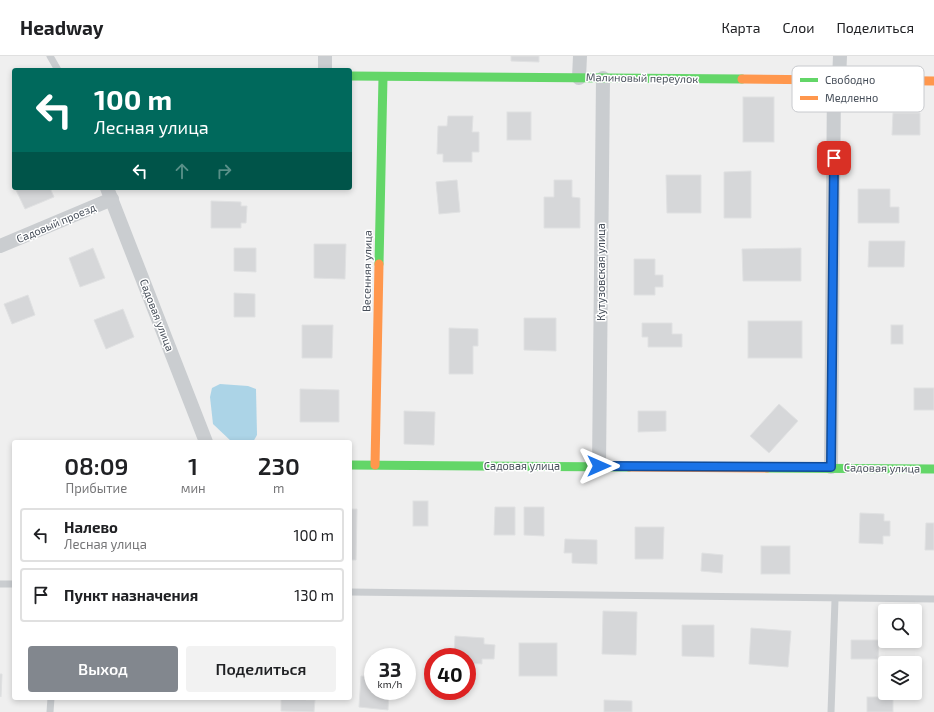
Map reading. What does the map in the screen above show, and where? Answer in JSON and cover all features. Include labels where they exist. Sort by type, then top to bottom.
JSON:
[{"type":"street","points":[[325,56],[325,68]]},
{"type":"street","points":[[580,56],[580,78]]},
{"type":"street","points":[[839,66],[840,56]]},
{"type":"street","name":"Малиновый переулок","points":[[352,76],[792,80]]},
{"type":"street","name":"Весенняя улица","points":[[375,465],[383,77]]},
{"type":"street","name":"Кутузовская улица","points":[[599,466],[603,78]]},
{"type":"street","name":"Малиновый переулок","points":[[924,81],[934,81]]},
{"type":"street","points":[[831,467],[837,112]]},
{"type":"street","name":"Садовая улица","points":[[110,194],[205,440]]},
{"type":"street","name":"Садовый проезд","points":[[0,246],[110,194]]},
{"type":"street","name":"Садовая улица","points":[[352,465],[831,467],[934,469]]},
{"type":"lane","points":[[50,56],[57,68]]},
{"type":"lane","points":[[0,584],[12,584]]},
{"type":"lane","points":[[352,592],[835,600],[934,599]]},
{"type":"lane","points":[[831,712],[835,600]]},
{"type":"lane","points":[[50,712],[51,700]]},
{"type":"water","points":[[220,384],[248,386],[256,389],[257,435],[254,440],[230,440],[213,424],[210,397],[212,388]]},
{"type":"building","points":[[511,56],[539,56],[539,62],[511,61]]},
{"type":"building","points":[[743,97],[774,97],[774,142],[743,142]]},
{"type":"building","points":[[507,112],[531,112],[531,140],[507,140]]},
{"type":"building","points":[[893,113],[920,113],[920,135],[892,135]]},
{"type":"building","points":[[448,116],[473,116],[472,132],[479,132],[479,152],[472,152],[472,162],[443,162],[443,154],[437,154],[438,126],[447,126]]},
{"type":"building","points":[[751,171],[751,218],[724,218],[724,172]]},
{"type":"building","points":[[666,175],[701,175],[701,213],[667,213]]},
{"type":"building","points":[[457,180],[460,212],[439,214],[436,182]]},
{"type":"building","points":[[554,180],[572,180],[572,197],[580,198],[580,228],[544,228],[544,197],[554,197]]},
{"type":"building","points":[[858,189],[890,189],[890,207],[899,207],[899,223],[858,223]]},
{"type":"building","points":[[16,190],[51,190],[54,197],[25,209]]},
{"type":"building","points":[[211,201],[241,202],[241,206],[247,206],[246,223],[241,223],[241,228],[211,228]]},
{"type":"building","points":[[869,241],[905,241],[904,267],[868,267]]},
{"type":"building","points":[[314,244],[346,244],[345,279],[314,278]]},
{"type":"building","points":[[93,248],[105,278],[80,287],[69,258]]},
{"type":"building","points":[[234,248],[256,248],[256,272],[234,271]]},
{"type":"building","points":[[801,248],[801,281],[743,281],[742,249]]},
{"type":"building","points":[[634,259],[655,259],[655,275],[663,275],[663,287],[655,287],[655,295],[634,295]]},
{"type":"building","points":[[234,293],[255,294],[255,317],[234,317]]},
{"type":"building","points":[[28,295],[35,315],[12,324],[4,304]]},
{"type":"building","points":[[123,309],[134,337],[106,349],[94,320]]},
{"type":"building","points":[[524,318],[556,318],[556,351],[524,350]]},
{"type":"building","points":[[748,321],[802,321],[802,358],[748,358]]},
{"type":"building","points":[[642,323],[672,323],[672,334],[682,334],[682,347],[648,347],[648,337],[642,337]]},
{"type":"building","points":[[302,325],[333,325],[332,358],[302,358]]},
{"type":"building","points":[[891,325],[903,325],[903,344],[891,344]]},
{"type":"building","points":[[449,328],[478,329],[478,346],[473,346],[473,374],[449,374]]},
{"type":"building","points":[[914,388],[934,388],[934,410],[914,410]]},
{"type":"building","points":[[300,389],[339,390],[339,422],[300,422]]},
{"type":"building","points":[[779,404],[798,421],[769,453],[750,436]]},
{"type":"building","points":[[404,411],[435,412],[434,445],[404,444]]},
{"type":"building","points":[[638,411],[666,411],[666,431],[638,432]]},
{"type":"building","points":[[413,501],[428,501],[428,526],[413,526]]},
{"type":"building","points":[[495,507],[515,507],[515,535],[494,535]]},
{"type":"building","points":[[524,507],[544,507],[544,536],[524,535]]},
{"type":"building","points":[[352,509],[357,509],[356,560],[352,560]]},
{"type":"building","points":[[860,513],[884,514],[884,521],[890,521],[890,536],[883,536],[883,544],[859,543]]},
{"type":"building","points":[[926,523],[934,523],[934,550],[925,550]]},
{"type":"building","points":[[635,527],[664,527],[663,559],[635,559]]},
{"type":"building","points":[[565,539],[597,540],[597,564],[572,563],[572,553],[564,553]]},
{"type":"building","points":[[761,546],[790,546],[790,574],[761,574]]},
{"type":"building","points":[[702,553],[723,555],[722,573],[701,571]]},
{"type":"building","points":[[603,611],[637,612],[636,655],[602,654]]},
{"type":"building","points":[[682,625],[714,625],[714,657],[682,656]]},
{"type":"building","points":[[751,628],[791,631],[788,667],[749,664]]},
{"type":"building","points":[[455,636],[484,638],[484,644],[495,645],[494,659],[482,659],[482,664],[476,664],[476,648],[454,648]]},
{"type":"building","points":[[851,640],[878,640],[878,659],[851,659]]},
{"type":"building","points":[[519,643],[557,643],[557,676],[519,676]]},
{"type":"building","points":[[0,674],[2,674],[1,697],[0,696]]},
{"type":"building","points":[[361,676],[364,676],[364,700],[389,700],[388,710],[359,707]]},
{"type":"building","points":[[867,697],[878,697],[878,700],[893,700],[893,712],[867,712]]},
{"type":"building","points":[[281,700],[315,700],[314,712],[281,711]]},
{"type":"building","points":[[604,700],[632,701],[632,712],[604,712]]},
{"type":"traffic: fast","points":[[352,76],[742,79]]},
{"type":"traffic: fast","points":[[379,264],[383,77]]},
{"type":"traffic: fast","points":[[352,465],[629,467]]},
{"type":"traffic: fast","points":[[767,468],[934,469]]},
{"type":"traffic: slow","points":[[742,79],[792,80]]},
{"type":"traffic: slow","points":[[924,81],[934,81]]},
{"type":"traffic: slow","points":[[375,465],[379,264]]},
{"type":"traffic: slow","points":[[629,467],[767,468]]},
{"type":"route","points":[[599,466],[831,467],[834,158]]}]
